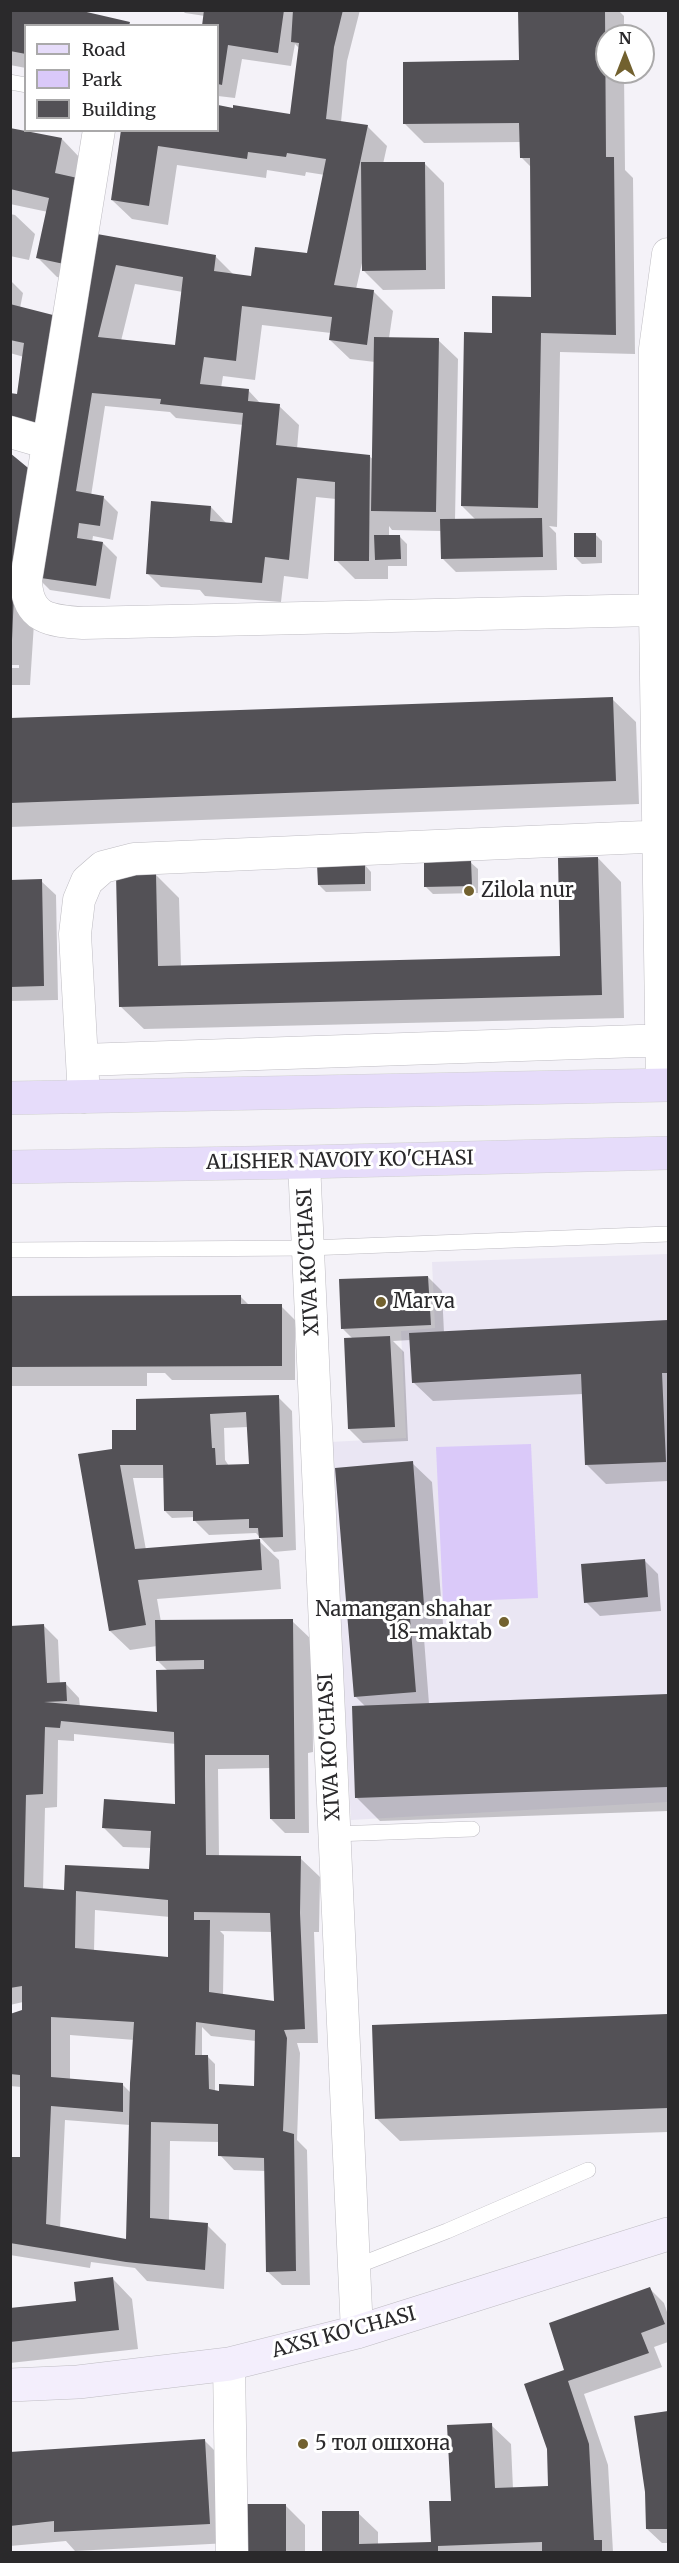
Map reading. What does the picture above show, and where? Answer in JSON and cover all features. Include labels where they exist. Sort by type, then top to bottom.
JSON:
[{"type":"main road","points":[[10,1098],[666,1085]]},
{"type":"main road","name":"ALISHER NAVOIY KO'CHASI","points":[[10,1167],[669,1153]]},
{"type":"street","points":[[99,132],[26,580],[26,596],[34,610],[47,619],[83,623],[655,610]]},
{"type":"street","points":[[666,1085],[663,750],[655,610],[662,401],[655,349],[669,254]]},
{"type":"street","points":[[10,432],[48,443]]},
{"type":"street","points":[[84,1097],[75,934],[79,900],[87,881],[103,867],[134,859],[664,837]]},
{"type":"street","points":[[82,1060],[665,1040]]},
{"type":"street","name":"XIVA KO'CHASI","points":[[304,1162],[357,2332]]},
{"type":"street","name":"AXSI KO'CHASI","points":[[10,2385],[78,2382],[229,2364],[357,2332],[669,2234]]},
{"type":"street","points":[[229,2364],[232,2553]]},
{"type":"lane","points":[[10,1250],[308,1248],[669,1234]]},
{"type":"lane","points":[[334,1834],[472,1829]]},
{"type":"lane","points":[[354,2267],[447,2231],[588,2170]]},
{"type":"shaded area","name":"Namangan shahar 18-maktab","points":[[668,1254],[668,1802],[351,1820],[330,1442],[406,1438],[401,1331],[435,1328],[432,1262]]},
{"type":"green space","points":[[531,1444],[538,1598],[443,1602],[436,1447]]},
{"type":"building","points":[[10,10],[78,10],[130,22],[130,24],[24,24],[24,54],[10,51]]},
{"type":"building","points":[[204,10],[284,10],[278,53],[228,45],[222,85],[219,84],[219,24],[202,24]]},
{"type":"building","points":[[293,10],[343,10],[334,47],[326,119],[368,125],[334,285],[374,290],[367,345],[329,340],[332,317],[242,306],[236,361],[204,357],[200,384],[249,389],[248,401],[280,404],[276,445],[370,455],[369,561],[334,561],[335,482],[297,478],[289,560],[265,557],[262,583],[146,574],[151,501],[211,506],[210,521],[232,523],[243,413],[160,404],[161,399],[92,393],[76,491],[104,496],[100,526],[79,523],[77,538],[103,542],[96,586],[34,577],[97,234],[216,255],[214,271],[251,276],[255,247],[307,253],[326,159],[287,153],[286,157],[248,152],[247,159],[158,146],[149,206],[111,200],[121,132],[219,132],[219,105],[233,108],[233,105],[290,114],[299,43],[291,42]],"holes":[[[116,265],[183,277],[175,345],[98,337]]]},
{"type":"building","points":[[518,10],[605,10],[605,24],[595,24],[595,84],[606,84],[606,157],[614,157],[616,335],[541,333],[538,508],[461,506],[464,332],[492,333],[492,296],[531,297],[530,158],[520,158],[519,123],[403,124],[403,62],[519,60]]},
{"type":"building","points":[[10,128],[62,138],[55,173],[82,179],[64,264],[36,258],[49,198],[10,189]]},
{"type":"building","points":[[361,162],[425,162],[426,270],[362,271]]},
{"type":"building","points":[[10,304],[53,315],[38,434],[10,428],[10,393],[17,394],[24,343],[10,340]]},
{"type":"building","points":[[374,337],[439,338],[436,512],[371,511]]},
{"type":"building","points":[[10,453],[33,472],[15,571],[12,640],[10,640]]},
{"type":"building","points":[[542,518],[543,557],[441,559],[440,519]]},
{"type":"building","points":[[574,533],[596,533],[596,557],[574,557]]},
{"type":"building","points":[[374,535],[400,535],[401,559],[375,560]]},
{"type":"building","points":[[613,697],[616,781],[10,803],[10,718]]},
{"type":"building","points":[[598,857],[602,995],[119,1007],[116,874],[156,874],[158,966],[560,956],[558,858]]},
{"type":"building","points":[[471,860],[472,886],[424,887],[424,862]]},
{"type":"building","points":[[365,863],[365,884],[318,885],[317,864]]},
{"type":"building","points":[[42,879],[44,986],[10,987],[10,880]]},
{"type":"building","points":[[428,1276],[431,1325],[341,1329],[339,1279]]},
{"type":"building","points":[[241,1295],[241,1304],[282,1304],[282,1366],[10,1367],[10,1296]]},
{"type":"building","points":[[668,1320],[668,1373],[662,1373],[666,1462],[585,1465],[581,1374],[412,1383],[409,1333]]},
{"type":"building","points":[[390,1336],[395,1427],[348,1429],[344,1338]]},
{"type":"building","points":[[279,1395],[283,1537],[259,1538],[258,1528],[249,1528],[249,1519],[193,1521],[193,1511],[164,1511],[163,1465],[120,1465],[135,1549],[260,1539],[262,1570],[138,1580],[146,1625],[109,1631],[78,1454],[112,1449],[112,1430],[136,1430],[136,1399]],"holes":[[[246,1412],[249,1464],[216,1465],[215,1448],[212,1448],[210,1414]]]},
{"type":"building","points":[[413,1461],[424,1605],[409,1606],[416,1692],[354,1697],[335,1468]]},
{"type":"building","points":[[645,1559],[648,1597],[584,1603],[581,1564]]},
{"type":"building","points":[[293,1619],[295,1819],[270,1819],[269,1755],[205,1755],[205,1776],[206,1855],[301,1856],[300,1913],[305,2029],[284,2030],[287,2038],[283,2131],[294,2134],[296,2271],[266,2272],[264,2158],[218,2156],[218,2124],[151,2122],[150,2218],[208,2223],[205,2270],[126,2262],[10,2243],[10,2157],[20,2157],[20,2075],[10,2074],[10,2014],[22,2010],[22,1986],[10,1988],[10,1626],[44,1624],[47,1683],[66,1682],[67,1701],[44,1702],[157,1712],[156,1670],[204,1669],[204,1660],[156,1661],[155,1620]],"holes":[[[61,1721],[174,1732],[175,1804],[104,1799],[102,1828],[151,1831],[149,1869],[65,1865],[64,1890],[24,1887],[26,1795],[43,1794],[45,1727],[60,1728]],[[76,1891],[168,1900],[168,1957],[75,1948]],[[194,1912],[270,1913],[274,2001],[209,1992],[210,1920],[194,1920]],[[51,2017],[134,2022],[126,2239],[46,2224],[51,2106],[123,2112],[123,2083],[51,2077]],[[196,2022],[255,2030],[254,2086],[219,2084],[219,2091],[209,2089],[208,2055],[195,2055]]]},
{"type":"building","points":[[668,1694],[668,1787],[355,1798],[352,1706]]},
{"type":"building","points":[[668,2014],[668,2108],[375,2119],[372,2025]]},
{"type":"building","points":[[113,2277],[119,2330],[10,2342],[10,2308],[76,2301],[74,2282]]},
{"type":"building","points":[[650,2287],[665,2324],[641,2333],[649,2353],[568,2381],[589,2444],[594,2540],[602,2540],[602,2552],[542,2552],[542,2542],[438,2546],[438,2552],[322,2552],[322,2511],[359,2511],[359,2544],[431,2542],[429,2501],[451,2501],[447,2425],[492,2423],[495,2488],[548,2486],[547,2449],[524,2384],[564,2370],[549,2323]]},
{"type":"building","points":[[668,2411],[668,2529],[646,2529],[645,2492],[634,2416]]},
{"type":"building","points":[[205,2439],[210,2524],[54,2532],[54,2521],[10,2526],[10,2452]]},
{"type":"building","points":[[244,2504],[286,2504],[286,2552],[244,2552]]},
{"type":"place","name":"Zilola nur","points":[[469,891]]},
{"type":"place","name":"Marva","points":[[381,1302]]},
{"type":"place","name":"Namangan shahar 18-maktab","points":[[504,1622]]},
{"type":"place","name":"5 тол ошхона","points":[[303,2444]]}]
